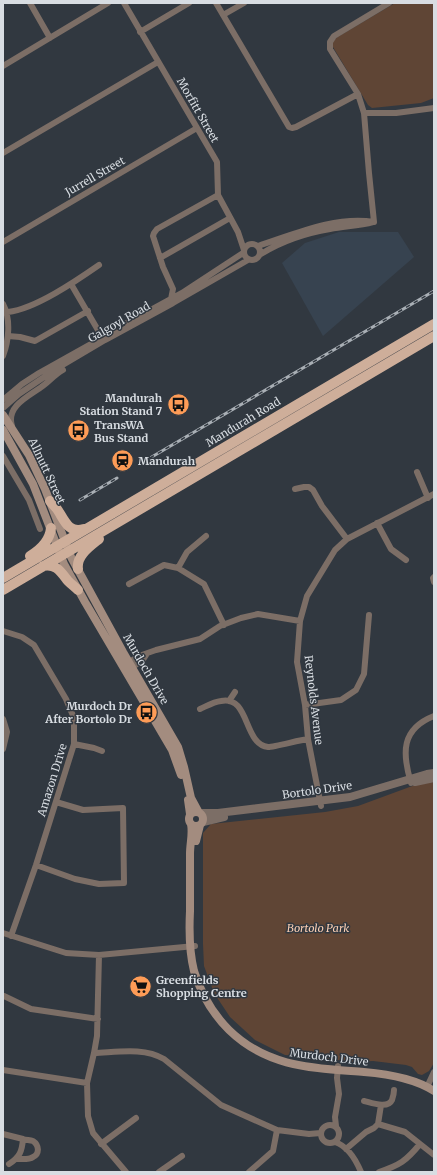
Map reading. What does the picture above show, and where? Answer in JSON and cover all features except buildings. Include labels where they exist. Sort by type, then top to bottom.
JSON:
[{"type":"highway","name":"Mandurah Road","points":[[3,577],[434,324]]},
{"type":"highway","name":"Mandurah Road","points":[[3,590],[434,336]]},
{"type":"highway","points":[[50,501],[70,528],[78,530],[88,527]]},
{"type":"highway","points":[[78,569],[77,561],[80,556],[91,545],[107,534],[124,519]]},
{"type":"highway","points":[[3,577],[18,563],[33,554],[42,545],[48,538],[46,528]]},
{"type":"highway","points":[[43,566],[50,565],[56,568],[63,573],[78,590]]},
{"type":"main road","name":"Allnutt Street","points":[[3,415],[29,455],[50,501],[61,543]]},
{"type":"main road","name":"Allnutt Street","points":[[3,430],[33,484],[46,528],[61,543]]},
{"type":"main road","name":"Murdoch Drive","points":[[61,543],[78,590],[127,666]]},
{"type":"main road","name":"Murdoch Drive","points":[[65,554],[78,569],[127,666],[172,750],[196,813],[204,817],[195,851],[192,946]]},
{"type":"main road","name":"Murdoch Drive","points":[[196,813],[189,819],[192,834],[190,850],[192,946],[199,971],[208,993],[220,1013],[243,1037],[266,1051],[284,1058],[338,1068],[390,1071],[412,1076],[432,1086]]},
{"type":"main road","points":[[191,824],[195,826],[201,824]]},
{"type":"street","points":[[30,3],[50,38]]},
{"type":"street","points":[[3,66],[108,3]]},
{"type":"street","name":"Morfitt Street","points":[[124,3],[217,162],[218,195],[238,232],[244,251]]},
{"type":"street","points":[[140,32],[189,3]]},
{"type":"street","points":[[216,3],[289,127],[296,127],[358,94]]},
{"type":"street","points":[[223,15],[244,3]]},
{"type":"street","points":[[258,246],[302,233],[363,225],[374,222],[364,113],[358,94],[330,49],[330,42],[334,36],[389,3]]},
{"type":"street","points":[[3,153],[158,62]]},
{"type":"street","points":[[423,109],[434,105]]},
{"type":"street","points":[[364,113],[396,113],[434,108]]},
{"type":"street","name":"Jurrell Street","points":[[3,242],[197,128]]},
{"type":"street","points":[[171,299],[173,289],[160,258],[153,236],[154,233],[157,229],[218,195]]},
{"type":"street","points":[[160,258],[230,218]]},
{"type":"street","name":"Morfitt Street","points":[[238,232],[249,244]]},
{"type":"street","points":[[261,254],[258,246],[252,243],[246,245],[244,251],[246,258],[248,260],[255,260],[272,247],[302,233]]},
{"type":"street","name":"Galgoyl Road","points":[[3,400],[39,372],[182,293],[244,251]]},
{"type":"street","name":"Galgoyl Road","points":[[3,408],[34,384],[105,340],[248,260]]},
{"type":"street","points":[[8,312],[27,308],[71,284],[99,265]]},
{"type":"street","points":[[71,284],[102,337]]},
{"type":"street","points":[[173,289],[182,293]]},
{"type":"street","points":[[3,304],[8,312],[8,336],[3,356]]},
{"type":"street","points":[[8,336],[20,337],[35,341],[88,311]]},
{"type":"street","points":[[13,429],[11,417],[20,402],[57,374],[76,362],[91,349]]},
{"type":"street","points":[[3,395],[13,392]]},
{"type":"street","points":[[3,456],[46,528]]},
{"type":"street","points":[[417,472],[428,498]]},
{"type":"street","points":[[295,489],[309,487],[313,490],[322,506],[347,539]]},
{"type":"street","name":"Reynolds Avenue","points":[[321,804],[308,739],[305,705],[298,662],[300,621],[307,596],[335,550],[347,539],[434,494]]},
{"type":"street","points":[[377,523],[391,549],[406,560]]},
{"type":"street","points":[[178,568],[187,552],[206,536]]},
{"type":"street","points":[[129,584],[164,565],[178,568],[204,584],[224,625]]},
{"type":"street","points":[[434,577],[434,582]]},
{"type":"street","points":[[127,666],[139,656],[146,655],[162,648],[200,639],[224,625],[241,618],[258,614],[300,621]]},
{"type":"street","points":[[305,705],[341,700],[356,690],[364,674],[369,615]]},
{"type":"street","name":"Amazon Drive","points":[[3,631],[22,637],[34,645],[66,699],[74,718],[74,744],[36,865],[10,936]]},
{"type":"street","points":[[230,701],[235,692]]},
{"type":"street","points":[[200,709],[222,700],[230,701],[243,713],[253,737],[258,742],[268,747],[308,739]]},
{"type":"street","points":[[410,781],[404,756],[409,736],[417,726],[434,716]]},
{"type":"street","points":[[3,719],[7,732],[3,749]]},
{"type":"street","points":[[74,744],[102,751]]},
{"type":"street","name":"Bortolo Drive","points":[[196,813],[218,813],[358,800],[434,773]]},
{"type":"street","name":"Bortolo Drive","points":[[410,781],[434,778]]},
{"type":"street","points":[[36,865],[75,879],[99,884],[124,883],[123,808],[83,810],[56,802]]},
{"type":"street","name":"Bortolo Drive","points":[[201,824],[220,818],[321,804]]},
{"type":"street","points":[[3,933],[66,953],[99,955],[192,946]]},
{"type":"street","points":[[99,955],[98,1019],[94,1053],[87,1083],[88,1116],[93,1133],[126,1172]]},
{"type":"street","points":[[4,996],[31,1009],[98,1019]]},
{"type":"street","points":[[94,1053],[141,1051],[156,1054],[221,1105],[277,1130],[309,1134],[321,1133]]},
{"type":"street","points":[[335,1142],[338,1140],[340,1134],[336,1126],[335,1116],[340,1094],[338,1068]]},
{"type":"street","points":[[3,1070],[87,1083]]},
{"type":"street","points":[[432,1086],[434,1072]]},
{"type":"street","points":[[364,1101],[381,1105],[389,1103],[392,1100],[394,1090]]},
{"type":"street","points":[[346,1149],[378,1124],[381,1105]]},
{"type":"street","points":[[101,1144],[136,1118]]},
{"type":"street","points":[[336,1126],[330,1124],[325,1126],[321,1133],[322,1139],[327,1143],[335,1142],[341,1144],[357,1163],[361,1172]]},
{"type":"street","points":[[378,1124],[405,1132],[434,1155]]},
{"type":"street","points":[[249,1172],[256,1170],[273,1151],[277,1130]]},
{"type":"street","points":[[3,1134],[34,1142],[38,1146],[36,1156],[17,1159]]},
{"type":"street","points":[[9,1164],[17,1159],[21,1153],[23,1139]]},
{"type":"street","points":[[379,1172],[394,1170],[408,1158],[420,1144]]},
{"type":"street","points":[[159,1172],[182,1156]]},
{"type":"shaded area","points":[[339,232],[398,232],[414,257],[323,336],[282,263],[305,243]]},
{"type":"green space","points":[[395,3],[434,3],[434,98],[421,103],[372,108],[368,105],[333,47],[333,42],[336,38]]},
{"type":"green space","name":"Bortolo Park","points":[[434,782],[434,1063],[429,1071],[422,1075],[418,1074],[412,1067],[406,1065],[373,1061],[357,1062],[285,1055],[255,1040],[230,1017],[214,993],[204,966],[203,833],[211,824],[325,812],[358,806],[415,785]]},
{"type":"railway","points":[[150,458],[434,291]]},
{"type":"railway","points":[[80,500],[117,478]]},
{"type":"place","name":"Mandurah Station Stand 7","points":[[178,404]]},
{"type":"place","name":"TransWA Bus Stand","points":[[78,431]]},
{"type":"place","name":"Mandurah","points":[[122,461]]},
{"type":"place","name":"Murdoch Dr After Bortolo Dr","points":[[147,712]]},
{"type":"place","name":"Greenfields Shopping Centre","points":[[141,986]]}]
